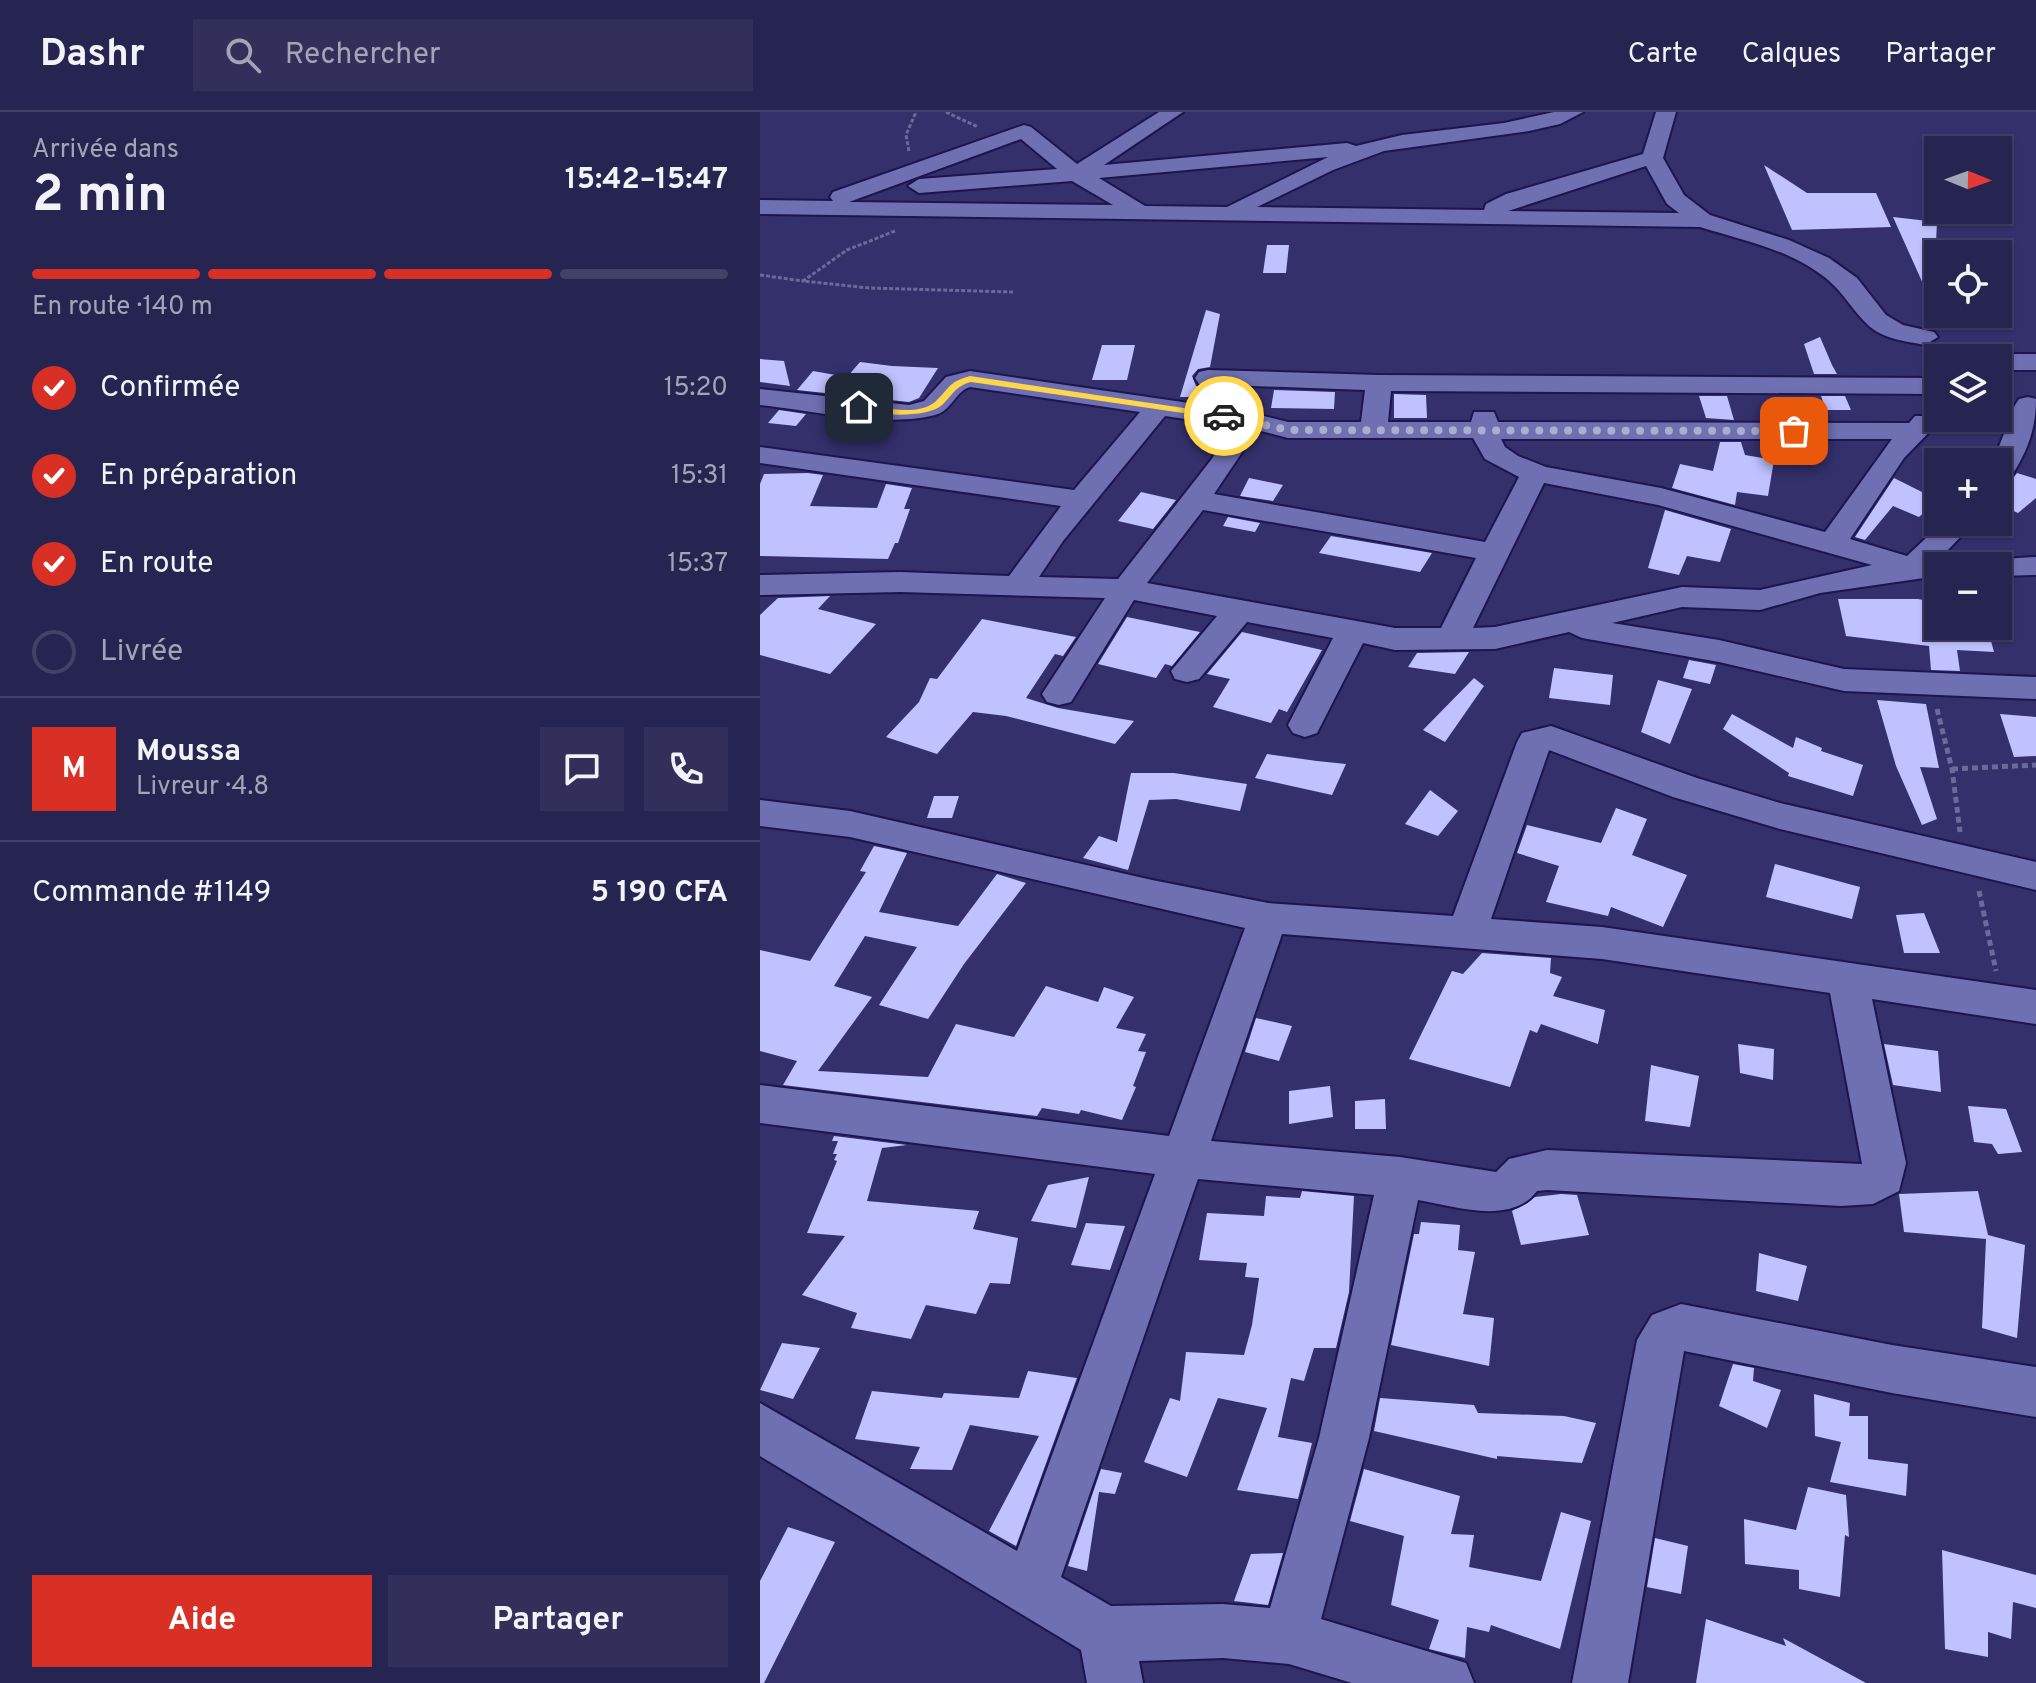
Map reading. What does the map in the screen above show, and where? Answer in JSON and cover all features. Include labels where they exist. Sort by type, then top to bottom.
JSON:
[{"type":"street","points":[[1008,180],[1024,131],[1043,112]]},
{"type":"street","points":[[1076,174],[1173,112]]},
{"type":"street","points":[[859,191],[1377,146],[1527,124],[1573,112]]},
{"type":"street","points":[[1666,112],[1652,158],[1675,199],[1702,220]]},
{"type":"street","points":[[807,206],[859,191],[963,150],[1024,131]]},
{"type":"street","points":[[1024,131],[1076,174],[1140,213]]},
{"type":"street","points":[[1227,212],[1377,146]]},
{"type":"street","points":[[1481,216],[1514,199],[1652,158]]},
{"type":"street","points":[[760,207],[1702,220],[1781,245],[1821,263],[1849,283],[1877,320],[1895,331],[1925,337]]},
{"type":"street","points":[[2012,362],[2036,362]]},
{"type":"street","points":[[1208,378],[1379,383],[1924,386]]},
{"type":"street","points":[[760,397],[909,413],[933,407],[955,383],[970,379],[1250,420],[1288,430],[1917,431]]},
{"type":"street","points":[[1374,430],[1379,383]]},
{"type":"street","points":[[1482,384],[1485,432],[1495,453],[1535,472],[1622,488],[1924,567]]},
{"type":"street","points":[[2012,401],[2032,406],[2012,453]]},
{"type":"street","points":[[1018,585],[1052,535],[1158,407]]},
{"type":"street","points":[[1059,694],[1126,589],[1196,500],[1250,420]]},
{"type":"street","points":[[1833,543],[1894,453],[1924,422]]},
{"type":"street","points":[[760,455],[1081,500]]},
{"type":"street","points":[[1451,639],[1492,552],[1535,472]]},
{"type":"street","points":[[1196,500],[1492,552]]},
{"type":"street","points":[[2012,567],[2036,566]]},
{"type":"street","points":[[760,585],[900,582],[1126,589],[1352,633],[1395,639],[1451,639],[1495,638],[1682,597],[1760,600],[1819,584],[1924,568]]},
{"type":"street","points":[[1187,671],[1240,609]]},
{"type":"street","points":[[1564,625],[1719,651],[1844,680],[2036,688]]},
{"type":"street","points":[[1305,725],[1352,633]]},
{"type":"street","points":[[1467,932],[1534,742],[1542,738],[1551,738],[1686,788],[1767,812],[2036,876]]},
{"type":"street","points":[[760,813],[850,824],[1152,895],[1268,918],[1602,943],[2019,1003]]},
{"type":"street","points":[[1031,1586],[1268,918]]},
{"type":"street","points":[[760,1104],[1184,1158],[1400,1177],[1496,1192],[1514,1187],[1525,1173],[1537,1170],[1841,1186],[1873,1184],[1883,1177],[1884,1163],[1847,977]]},
{"type":"street","points":[[1289,1637],[1344,1438],[1400,1177]]},
{"type":"street","points":[[1600,1683],[1661,1340],[1669,1332],[1681,1327],[1892,1369],[2036,1392]]},
{"type":"street","points":[[760,1428],[1031,1586],[1110,1658],[1223,1631],[1289,1637],[1446,1683]]},
{"type":"path","points":[[913,172],[906,135],[916,112]]},
{"type":"path","points":[[803,281],[850,249],[952,208]]},
{"type":"path","points":[[760,275],[869,288],[1013,292]]},
{"type":"path","points":[[1932,685],[1952,769],[1964,859],[1981,895],[2019,1003]]},
{"type":"path","points":[[1952,769],[2036,765]]},
{"type":"building","points":[[1764,165],[1807,193],[1876,193],[1891,227],[1792,230]]},
{"type":"building","points":[[1893,217],[1937,224],[1936,240],[1924,240],[1924,286]]},
{"type":"building","points":[[1267,245],[1289,245],[1286,273],[1263,273]]},
{"type":"building","points":[[1206,310],[1220,314],[1210,367],[1198,369],[1192,376],[1196,386],[1206,387],[1204,397],[1180,397]]},
{"type":"building","points":[[1820,337],[1837,374],[1814,374],[1804,344]]},
{"type":"building","points":[[1102,345],[1135,345],[1127,380],[1092,380]]},
{"type":"building","points":[[760,359],[784,361],[790,386],[760,382]]},
{"type":"building","points":[[860,362],[938,368],[919,398],[909,402],[797,390],[813,371],[847,377]]},
{"type":"building","points":[[1274,390],[1335,392],[1334,409],[1271,408]]},
{"type":"building","points":[[1394,394],[1426,395],[1427,418],[1394,418]]},
{"type":"building","points":[[1699,396],[1727,396],[1734,420],[1706,418]]},
{"type":"building","points":[[1821,396],[1845,396],[1851,410],[1826,410]]},
{"type":"building","points":[[779,410],[806,414],[796,426],[768,423]]},
{"type":"building","points":[[1720,442],[1741,442],[1745,455],[1774,460],[1768,496],[1737,492],[1735,505],[1672,488],[1680,464],[1713,471]]},
{"type":"building","points":[[2017,473],[2036,479],[2036,498],[2018,513],[2012,510],[2012,480]]},
{"type":"building","points":[[764,474],[823,475],[810,506],[877,508],[886,484],[912,488],[904,509],[910,509],[898,543],[895,543],[888,559],[760,556],[760,484]]},
{"type":"building","points":[[1249,478],[1283,485],[1273,501],[1240,496]]},
{"type":"building","points":[[1894,478],[1924,493],[1924,513],[1919,517],[1893,506],[1865,540],[1855,537]]},
{"type":"building","points":[[1141,492],[1176,500],[1153,529],[1118,521]]},
{"type":"building","points":[[1665,510],[1731,529],[1720,562],[1687,556],[1679,575],[1648,568]]},
{"type":"building","points":[[1228,517],[1260,523],[1255,532],[1223,526]]},
{"type":"building","points":[[1331,536],[1432,553],[1420,572],[1319,553]]},
{"type":"building","points":[[830,596],[818,609],[876,624],[830,674],[760,655],[760,615],[778,598]]},
{"type":"building","points":[[1838,599],[1918,599],[1924,600],[1924,640],[1991,640],[1994,652],[1957,650],[1960,671],[1931,670],[1929,646],[1846,636]]},
{"type":"building","points":[[1127,617],[1200,632],[1172,666],[1165,664],[1156,678],[1098,664]]},
{"type":"building","points":[[982,619],[1076,637],[1063,656],[1055,654],[1026,698],[1058,708],[1134,721],[1115,744],[1006,716],[973,712],[937,754],[886,737],[919,702],[930,678],[937,679]]},
{"type":"building","points":[[1242,632],[1322,650],[1287,712],[1279,709],[1271,723],[1213,707],[1230,679],[1207,674]]},
{"type":"building","points":[[1469,652],[1455,674],[1408,667],[1417,653]]},
{"type":"building","points":[[1689,660],[1716,665],[1710,684],[1683,678]]},
{"type":"building","points":[[1554,668],[1613,675],[1610,705],[1549,698]]},
{"type":"building","points":[[1474,678],[1484,686],[1445,742],[1423,730]]},
{"type":"building","points":[[1658,680],[1692,689],[1670,744],[1641,732]]},
{"type":"building","points":[[1877,700],[1926,704],[1939,768],[1920,767],[1937,819],[1922,825],[1896,766]]},
{"type":"building","points":[[1732,714],[1793,748],[1796,737],[1822,748],[1821,751],[1863,765],[1853,796],[1788,776],[1789,773],[1723,729]]},
{"type":"building","points":[[2000,714],[2036,717],[2036,756],[2014,757]]},
{"type":"building","points":[[1267,754],[1346,764],[1332,795],[1255,778]]},
{"type":"building","points":[[1131,773],[1174,773],[1247,784],[1240,811],[1176,799],[1149,800],[1128,870],[1083,858],[1099,836],[1117,842]]},
{"type":"building","points":[[1430,790],[1458,811],[1438,836],[1405,824]]},
{"type":"building","points":[[934,796],[959,796],[952,818],[927,818]]},
{"type":"building","points":[[1616,808],[1647,819],[1632,855],[1687,875],[1663,927],[1611,907],[1608,916],[1546,902],[1559,866],[1517,853],[1527,825],[1601,843]]},
{"type":"building","points":[[874,846],[907,853],[879,912],[958,926],[997,874],[1026,883],[964,964],[928,1019],[879,1005],[917,947],[865,936],[834,986],[872,997],[818,1071],[928,1077],[956,1024],[1014,1037],[1046,986],[1098,1002],[1104,987],[1134,997],[1116,1028],[1146,1034],[1138,1051],[1146,1052],[1122,1120],[1081,1110],[1079,1114],[1042,1108],[1037,1116],[783,1085],[797,1061],[760,1051],[760,950],[810,961],[866,872],[860,871]]},
{"type":"building","points":[[1775,864],[1860,887],[1852,919],[1766,897]]},
{"type":"building","points":[[1924,913],[1940,953],[1904,953],[1896,915]]},
{"type":"building","points":[[1482,953],[1551,958],[1550,973],[1562,977],[1553,996],[1605,1010],[1598,1044],[1541,1024],[1537,1033],[1530,1030],[1510,1087],[1409,1059],[1452,971],[1463,974]]},
{"type":"building","points":[[1256,1018],[1292,1026],[1279,1061],[1245,1052]]},
{"type":"building","points":[[1738,1044],[1774,1049],[1773,1080],[1740,1073]]},
{"type":"building","points":[[1884,1044],[1938,1051],[1941,1092],[1893,1085]]},
{"type":"building","points":[[1651,1065],[1699,1076],[1690,1127],[1645,1121]]},
{"type":"building","points":[[1330,1086],[1333,1117],[1289,1124],[1289,1091]]},
{"type":"building","points":[[1385,1099],[1386,1129],[1355,1129],[1355,1101]]},
{"type":"building","points":[[1968,1106],[2006,1109],[2022,1152],[1998,1154],[1992,1144],[1974,1142]]},
{"type":"building","points":[[834,1136],[907,1145],[882,1148],[867,1201],[979,1211],[973,1229],[1018,1238],[1010,1284],[990,1283],[976,1314],[926,1305],[911,1339],[851,1328],[857,1313],[802,1295],[845,1236],[807,1233],[837,1161],[834,1160],[837,1154],[833,1154],[838,1141],[832,1141]]},
{"type":"building","points":[[1089,1177],[1076,1228],[1031,1221],[1048,1185]]},
{"type":"building","points":[[1302,1191],[1354,1196],[1349,1292],[1336,1348],[1314,1348],[1304,1381],[1291,1378],[1278,1437],[1312,1443],[1298,1499],[1237,1490],[1267,1408],[1218,1398],[1187,1477],[1144,1462],[1170,1398],[1180,1401],[1186,1352],[1244,1355],[1252,1325],[1259,1278],[1245,1277],[1247,1263],[1199,1260],[1207,1213],[1264,1216],[1266,1196],[1300,1198]]},
{"type":"building","points":[[1978,1191],[1988,1235],[2025,1245],[2017,1338],[1982,1328],[1986,1239],[1904,1232],[1899,1194]]},
{"type":"building","points":[[1577,1195],[1589,1235],[1521,1245],[1512,1211],[1535,1197]]},
{"type":"building","points":[[1421,1222],[1460,1225],[1458,1250],[1475,1252],[1463,1314],[1494,1318],[1489,1366],[1391,1345],[1414,1234],[1419,1234]]},
{"type":"building","points":[[1086,1223],[1125,1226],[1110,1270],[1071,1265]]},
{"type":"building","points":[[1759,1253],[1807,1266],[1798,1301],[1756,1291]]},
{"type":"building","points":[[782,1343],[820,1348],[793,1399],[760,1390]]},
{"type":"building","points":[[1733,1364],[1754,1368],[1753,1381],[1781,1390],[1767,1428],[1719,1406]]},
{"type":"building","points":[[1028,1371],[1077,1378],[1016,1546],[989,1531],[1039,1436],[970,1425],[952,1470],[910,1469],[920,1447],[855,1439],[872,1391],[942,1398],[944,1393],[1019,1398]]},
{"type":"building","points":[[1814,1394],[1850,1403],[1849,1416],[1868,1416],[1868,1459],[1908,1464],[1906,1496],[1830,1482],[1841,1442],[1815,1436]]},
{"type":"building","points":[[1380,1398],[1474,1405],[1478,1413],[1564,1416],[1596,1423],[1582,1463],[1497,1456],[1497,1459],[1374,1431]]},
{"type":"building","points":[[1101,1469],[1122,1473],[1115,1494],[1099,1492],[1087,1571],[1068,1566]]},
{"type":"building","points":[[1364,1469],[1460,1496],[1451,1534],[1474,1535],[1469,1567],[1541,1581],[1561,1512],[1591,1521],[1560,1649],[1491,1625],[1489,1632],[1467,1627],[1465,1658],[1429,1649],[1439,1620],[1391,1605],[1404,1536],[1350,1521]]},
{"type":"building","points":[[1808,1487],[1846,1495],[1849,1537],[1845,1535],[1840,1597],[1799,1589],[1799,1570],[1745,1564],[1744,1519],[1796,1530]]},
{"type":"building","points":[[788,1527],[835,1542],[764,1683],[760,1683],[760,1581]]},
{"type":"building","points":[[1655,1538],[1688,1546],[1681,1594],[1647,1587]]},
{"type":"building","points":[[1942,1550],[2036,1575],[2036,1608],[2013,1602],[2011,1639],[1988,1632],[1988,1657],[1945,1649]]},
{"type":"building","points":[[1283,1553],[1268,1605],[1234,1601],[1251,1554]]},
{"type":"building","points":[[1706,1619],[1786,1646],[1783,1638],[1866,1683],[1696,1683]]},
{"type":"way so far","points":[[1224,416],[1288,430],[1794,431]]},
{"type":"route","points":[[859,407],[909,413],[928,409],[937,405],[955,383],[970,379],[1224,416]]}]
